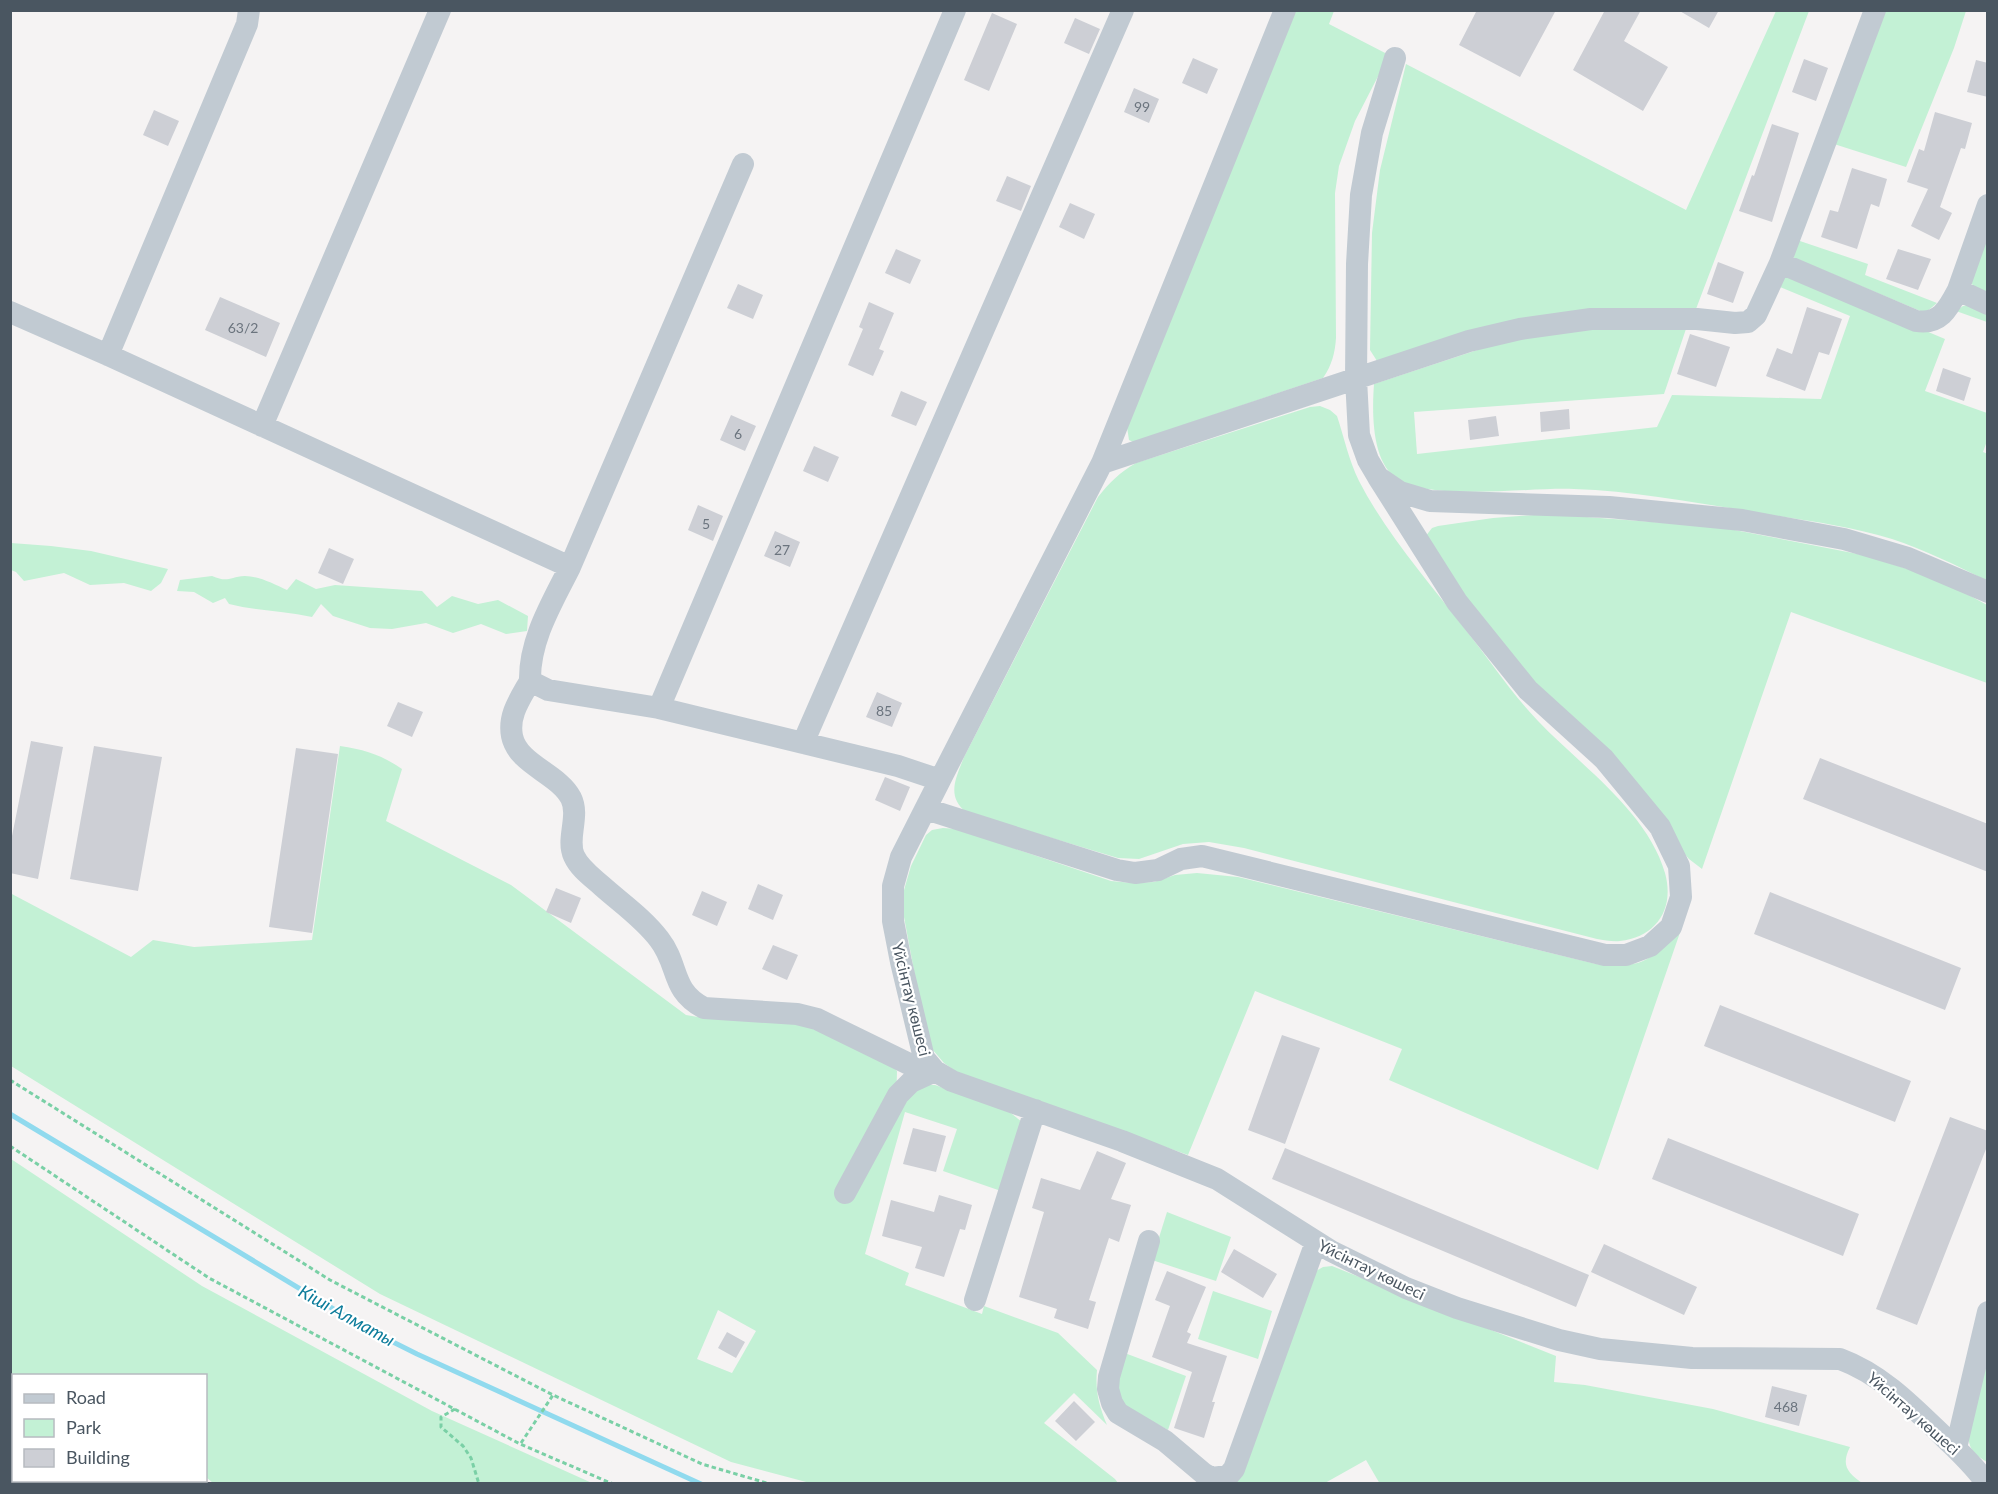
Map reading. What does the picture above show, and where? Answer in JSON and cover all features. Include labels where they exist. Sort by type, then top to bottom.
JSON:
[{"type":"street","points":[[108,355],[247,24],[249,10]]},
{"type":"street","points":[[262,426],[440,10]]},
{"type":"street","points":[[659,708],[955,10]]},
{"type":"street","points":[[803,743],[1123,10]]},
{"type":"street","name":"Үйсінтау көшесі","points":[[1285,10],[1102,463],[901,857],[892,886],[893,921],[924,1058],[935,1071],[952,1081],[1122,1141],[1216,1179],[1316,1242],[1406,1288],[1457,1308],[1559,1340],[1600,1349],[1692,1358],[1840,1359],[1858,1366],[1882,1381],[1985,1476]]},
{"type":"street","points":[[1102,463],[1469,341],[1520,329],[1592,319],[1697,319],[1748,322],[1756,315],[1780,263],[1875,10]]},
{"type":"street","points":[[926,809],[1117,870],[1134,873],[1158,870],[1181,859],[1202,856],[1605,955],[1626,955],[1650,946],[1671,927],[1681,897],[1679,866],[1660,827],[1604,759],[1528,690],[1457,602],[1368,460],[1359,435],[1356,380],[1357,264],[1361,195],[1372,133],[1395,58]]},
{"type":"street","points":[[743,164],[570,567],[542,622],[530,664],[530,681],[514,709],[511,724],[513,739],[522,753],[560,785],[571,798],[574,813],[573,854],[581,868],[646,924],[660,941],[672,962],[681,991],[693,1002],[704,1008],[786,1013],[818,1019],[911,1065],[935,1071]]},
{"type":"street","points":[[1780,263],[1916,321],[1925,322],[1940,318],[1947,311],[1958,290],[1988,205]]},
{"type":"street","points":[[1958,290],[1988,304]]},
{"type":"street","points":[[10,312],[570,567]]},
{"type":"street","points":[[1378,477],[1400,492],[1430,501],[1609,507],[1742,520],[1844,539],[1908,558],[1988,592]]},
{"type":"street","points":[[530,681],[548,690],[659,708],[898,766],[940,780]]},
{"type":"street","points":[[845,1193],[898,1095],[912,1082],[935,1071]]},
{"type":"street","points":[[975,1300],[1035,1110]]},
{"type":"street","points":[[1149,1241],[1109,1377],[1108,1389],[1118,1413],[1165,1441],[1212,1478],[1228,1476],[1234,1469],[1316,1242]]},
{"type":"street","points":[[1956,1448],[1988,1312]]},
{"type":"path","points":[[10,1080],[330,1280],[553,1395],[702,1464],[770,1484]]},
{"type":"path","points":[[10,1146],[209,1278],[520,1444],[613,1484]]},
{"type":"path","points":[[520,1444],[553,1395]]},
{"type":"path","points":[[455,1409],[441,1417],[441,1427],[464,1446],[471,1458],[478,1484]]},
{"type":"green space","points":[[1293,11],[1334,11],[1329,24],[1389,55],[1355,121],[1339,166],[1335,193],[1336,338],[1331,364],[1323,378],[1133,442],[1129,440],[1127,427]]},
{"type":"green space","points":[[1776,11],[1809,11],[1696,309],[1377,361],[1370,350],[1372,233],[1380,170],[1406,64],[1686,210]]},
{"type":"green space","points":[[1883,11],[1966,11],[1954,48],[1906,167],[1834,144]]},
{"type":"green space","points":[[1987,223],[1987,297],[1973,286],[1969,278]]},
{"type":"green space","points":[[1797,240],[1868,264],[1865,275],[1937,303],[1925,313],[1794,258],[1793,248]]},
{"type":"green space","points":[[1795,276],[1945,339],[1925,391],[1987,413],[1987,441],[1983,452],[1988,454],[1987,581],[1904,543],[1836,526],[1616,492],[1574,489],[1484,492],[1435,490],[1399,480],[1383,462],[1375,436],[1374,384],[1538,330],[1688,323],[1664,394],[1414,412],[1417,454],[1657,427],[1672,395],[1821,399],[1850,316],[1780,287],[1784,278]]},
{"type":"green space","points":[[1968,305],[1987,311],[1987,322],[1956,311]]},
{"type":"green space","points":[[1320,406],[1337,416],[1359,481],[1382,520],[1409,557],[1528,710],[1611,791],[1644,829],[1665,873],[1667,898],[1660,919],[1644,934],[1620,941],[1597,939],[1244,848],[1209,842],[1183,844],[1139,859],[1118,858],[966,812],[956,800],[954,786],[964,757],[1098,497],[1106,487],[1136,463],[1310,407]]},
{"type":"green space","points":[[1547,514],[1719,527],[1863,555],[1911,570],[1956,588],[1987,605],[1987,683],[1791,612],[1702,869],[1689,859],[1491,633],[1425,537],[1432,528],[1438,526],[1493,518]]},
{"type":"green space","points":[[11,543],[91,551],[168,569],[161,583],[151,591],[124,583],[90,585],[64,573],[24,581],[11,570]]},
{"type":"green space","points":[[212,576],[225,579],[256,577],[287,590],[296,579],[316,589],[335,585],[422,591],[437,607],[452,596],[478,604],[498,600],[528,616],[527,631],[506,634],[481,624],[453,633],[426,623],[392,629],[370,628],[333,616],[321,604],[312,617],[229,604],[225,598],[213,603],[194,592],[177,591],[180,580]]},
{"type":"green space","points":[[340,746],[357,749],[379,756],[402,769],[386,821],[511,885],[686,1015],[810,1024],[890,1063],[897,1071],[896,1107],[925,1085],[935,1085],[1007,1110],[1022,1122],[1001,1191],[943,1171],[957,1129],[905,1112],[865,1254],[909,1273],[905,1285],[982,1314],[984,1306],[1058,1333],[1097,1370],[1098,1398],[1107,1425],[1074,1393],[1044,1423],[1118,1483],[810,1483],[731,1462],[380,1294],[11,1066],[10,893],[131,957],[153,940],[194,947],[312,940]],"holes":[[[718,1310],[756,1331],[732,1373],[697,1359]]]},
{"type":"green space","points":[[957,829],[1111,881],[1154,882],[1175,875],[1197,873],[1238,877],[1596,964],[1628,965],[1649,958],[1658,951],[1685,918],[1598,1170],[1389,1080],[1402,1049],[1255,991],[1188,1155],[958,1073],[944,1063],[932,1049],[925,1030],[904,917],[904,890],[911,866],[926,835],[932,830]]},
{"type":"green space","points":[[11,1159],[202,1286],[432,1411],[592,1483],[213,1483],[207,1478],[207,1374],[12,1374],[11,1386]]},
{"type":"green space","points":[[1167,1212],[1231,1237],[1216,1281],[1152,1260]]},
{"type":"green space","points":[[1332,1266],[1556,1356],[1554,1382],[1585,1385],[1713,1409],[1850,1447],[1846,1459],[1847,1468],[1862,1483],[1380,1484],[1366,1460],[1325,1483],[1233,1484],[1316,1271]]},
{"type":"green space","points":[[1213,1291],[1272,1311],[1258,1359],[1198,1339]]},
{"type":"green space","points":[[1987,1350],[1987,1462],[1972,1449],[1969,1434],[1972,1411]]},
{"type":"green space","points":[[1122,1352],[1186,1376],[1168,1430],[1122,1405],[1116,1380]]},
{"type":"green space","points":[[46,1482],[115,1482],[112,1484],[46,1484]]},
{"type":"building","points":[[1477,10],[1556,10],[1520,77],[1459,45]]},
{"type":"building","points":[[1605,10],[1641,10],[1624,41],[1668,67],[1643,111],[1573,70]]},
{"type":"building","points":[[1678,10],[1719,10],[1709,28]]},
{"type":"building","points":[[992,13],[1017,24],[989,91],[964,80]]},
{"type":"building","points":[[1075,18],[1100,29],[1089,54],[1064,43]]},
{"type":"building","points":[[1193,58],[1218,69],[1207,94],[1182,83]]},
{"type":"building","points":[[1804,59],[1828,68],[1816,101],[1792,92]]},
{"type":"building","points":[[1976,60],[1988,63],[1988,97],[1967,92]]},
{"type":"building","points":[[1134,88],[1159,99],[1149,123],[1124,112]]},
{"type":"building","points":[[154,110],[179,121],[168,146],[143,135]]},
{"type":"building","points":[[1935,112],[1972,123],[1965,149],[1961,148],[1940,207],[1952,213],[1939,240],[1911,226],[1928,189],[1907,182],[1919,149],[1924,151]]},
{"type":"building","points":[[1772,124],[1799,133],[1772,222],[1739,211]]},
{"type":"building","points":[[1852,168],[1887,179],[1879,207],[1871,204],[1857,249],[1821,237],[1830,210],[1838,212]]},
{"type":"building","points":[[1007,176],[1031,186],[1021,211],[996,201]]},
{"type":"building","points":[[1070,203],[1095,214],[1084,239],[1059,227]]},
{"type":"building","points":[[896,249],[921,260],[910,284],[885,273]]},
{"type":"building","points":[[1898,249],[1931,259],[1918,290],[1886,279]]},
{"type":"building","points":[[1718,262],[1744,272],[1733,303],[1707,294]]},
{"type":"building","points":[[738,284],[763,295],[753,319],[727,308]]},
{"type":"building","points":[[220,297],[280,323],[266,357],[205,330]]},
{"type":"building","points":[[869,302],[894,313],[879,349],[884,351],[873,376],[848,365],[863,329],[859,327]]},
{"type":"building","points":[[1807,307],[1842,319],[1829,355],[1819,352],[1805,391],[1766,376],[1777,348],[1792,354]]},
{"type":"building","points":[[1690,334],[1730,347],[1716,387],[1677,374]]},
{"type":"building","points":[[1943,368],[1971,378],[1964,401],[1936,391]]},
{"type":"building","points":[[901,391],[927,402],[916,426],[891,416]]},
{"type":"building","points":[[1569,409],[1570,429],[1541,432],[1540,412]]},
{"type":"building","points":[[731,415],[756,426],[745,451],[720,440]]},
{"type":"building","points":[[1496,416],[1499,436],[1470,440],[1468,420]]},
{"type":"building","points":[[814,446],[839,457],[828,482],[803,471]]},
{"type":"building","points":[[698,505],[723,516],[713,541],[688,530]]},
{"type":"building","points":[[775,531],[800,542],[790,567],[764,556]]},
{"type":"building","points":[[329,548],[354,559],[343,584],[318,573]]},
{"type":"building","points":[[877,692],[902,703],[892,727],[866,717]]},
{"type":"building","points":[[398,702],[423,712],[412,737],[387,726]]},
{"type":"building","points":[[31,741],[63,747],[38,879],[10,873],[10,846]]},
{"type":"building","points":[[94,746],[162,757],[138,891],[70,879]]},
{"type":"building","points":[[296,748],[338,754],[312,933],[269,927]]},
{"type":"building","points":[[1820,758],[1988,824],[1988,872],[1803,799]]},
{"type":"building","points":[[885,777],[910,787],[900,811],[875,800]]},
{"type":"building","points":[[758,884],[783,895],[773,920],[748,909]]},
{"type":"building","points":[[556,888],[581,898],[571,923],[546,912]]},
{"type":"building","points":[[702,891],[727,902],[717,926],[692,915]]},
{"type":"building","points":[[1770,892],[1961,968],[1945,1010],[1754,934]]},
{"type":"building","points":[[773,945],[798,955],[787,980],[762,969]]},
{"type":"building","points":[[1720,1005],[1911,1081],[1895,1122],[1704,1046]]},
{"type":"building","points":[[1282,1035],[1320,1048],[1285,1144],[1248,1130]]},
{"type":"building","points":[[1950,1117],[1988,1131],[1988,1144],[1917,1325],[1876,1309]]},
{"type":"building","points":[[913,1128],[946,1136],[936,1172],[903,1164]]},
{"type":"building","points":[[1668,1138],[1859,1214],[1843,1256],[1652,1179]]},
{"type":"building","points":[[1285,1148],[1589,1275],[1576,1307],[1272,1179]]},
{"type":"building","points":[[1097,1151],[1126,1163],[1111,1199],[1131,1205],[1119,1242],[1109,1238],[1089,1300],[1096,1302],[1088,1329],[1054,1318],[1057,1309],[1019,1297],[1044,1212],[1032,1208],[1041,1178],[1080,1190]]},
{"type":"building","points":[[939,1195],[972,1205],[965,1230],[960,1229],[944,1277],[915,1268],[922,1247],[882,1236],[891,1200],[934,1212]]},
{"type":"building","points":[[1604,1244],[1697,1287],[1684,1315],[1591,1272]]},
{"type":"building","points":[[1234,1249],[1277,1274],[1263,1298],[1221,1272]]},
{"type":"building","points":[[1167,1271],[1206,1287],[1187,1332],[1191,1334],[1187,1343],[1227,1356],[1212,1402],[1215,1402],[1204,1438],[1174,1428],[1192,1372],[1152,1357],[1170,1306],[1155,1300]]},
{"type":"building","points":[[727,1332],[745,1342],[736,1358],[718,1348]]},
{"type":"building","points":[[1772,1386],[1807,1395],[1799,1426],[1765,1417]]},
{"type":"building","points":[[1074,1401],[1095,1422],[1076,1441],[1055,1421]]},
{"type":"waterway","name":"Кіші Алматы","points":[[10,1114],[365,1328],[701,1484]]}]
